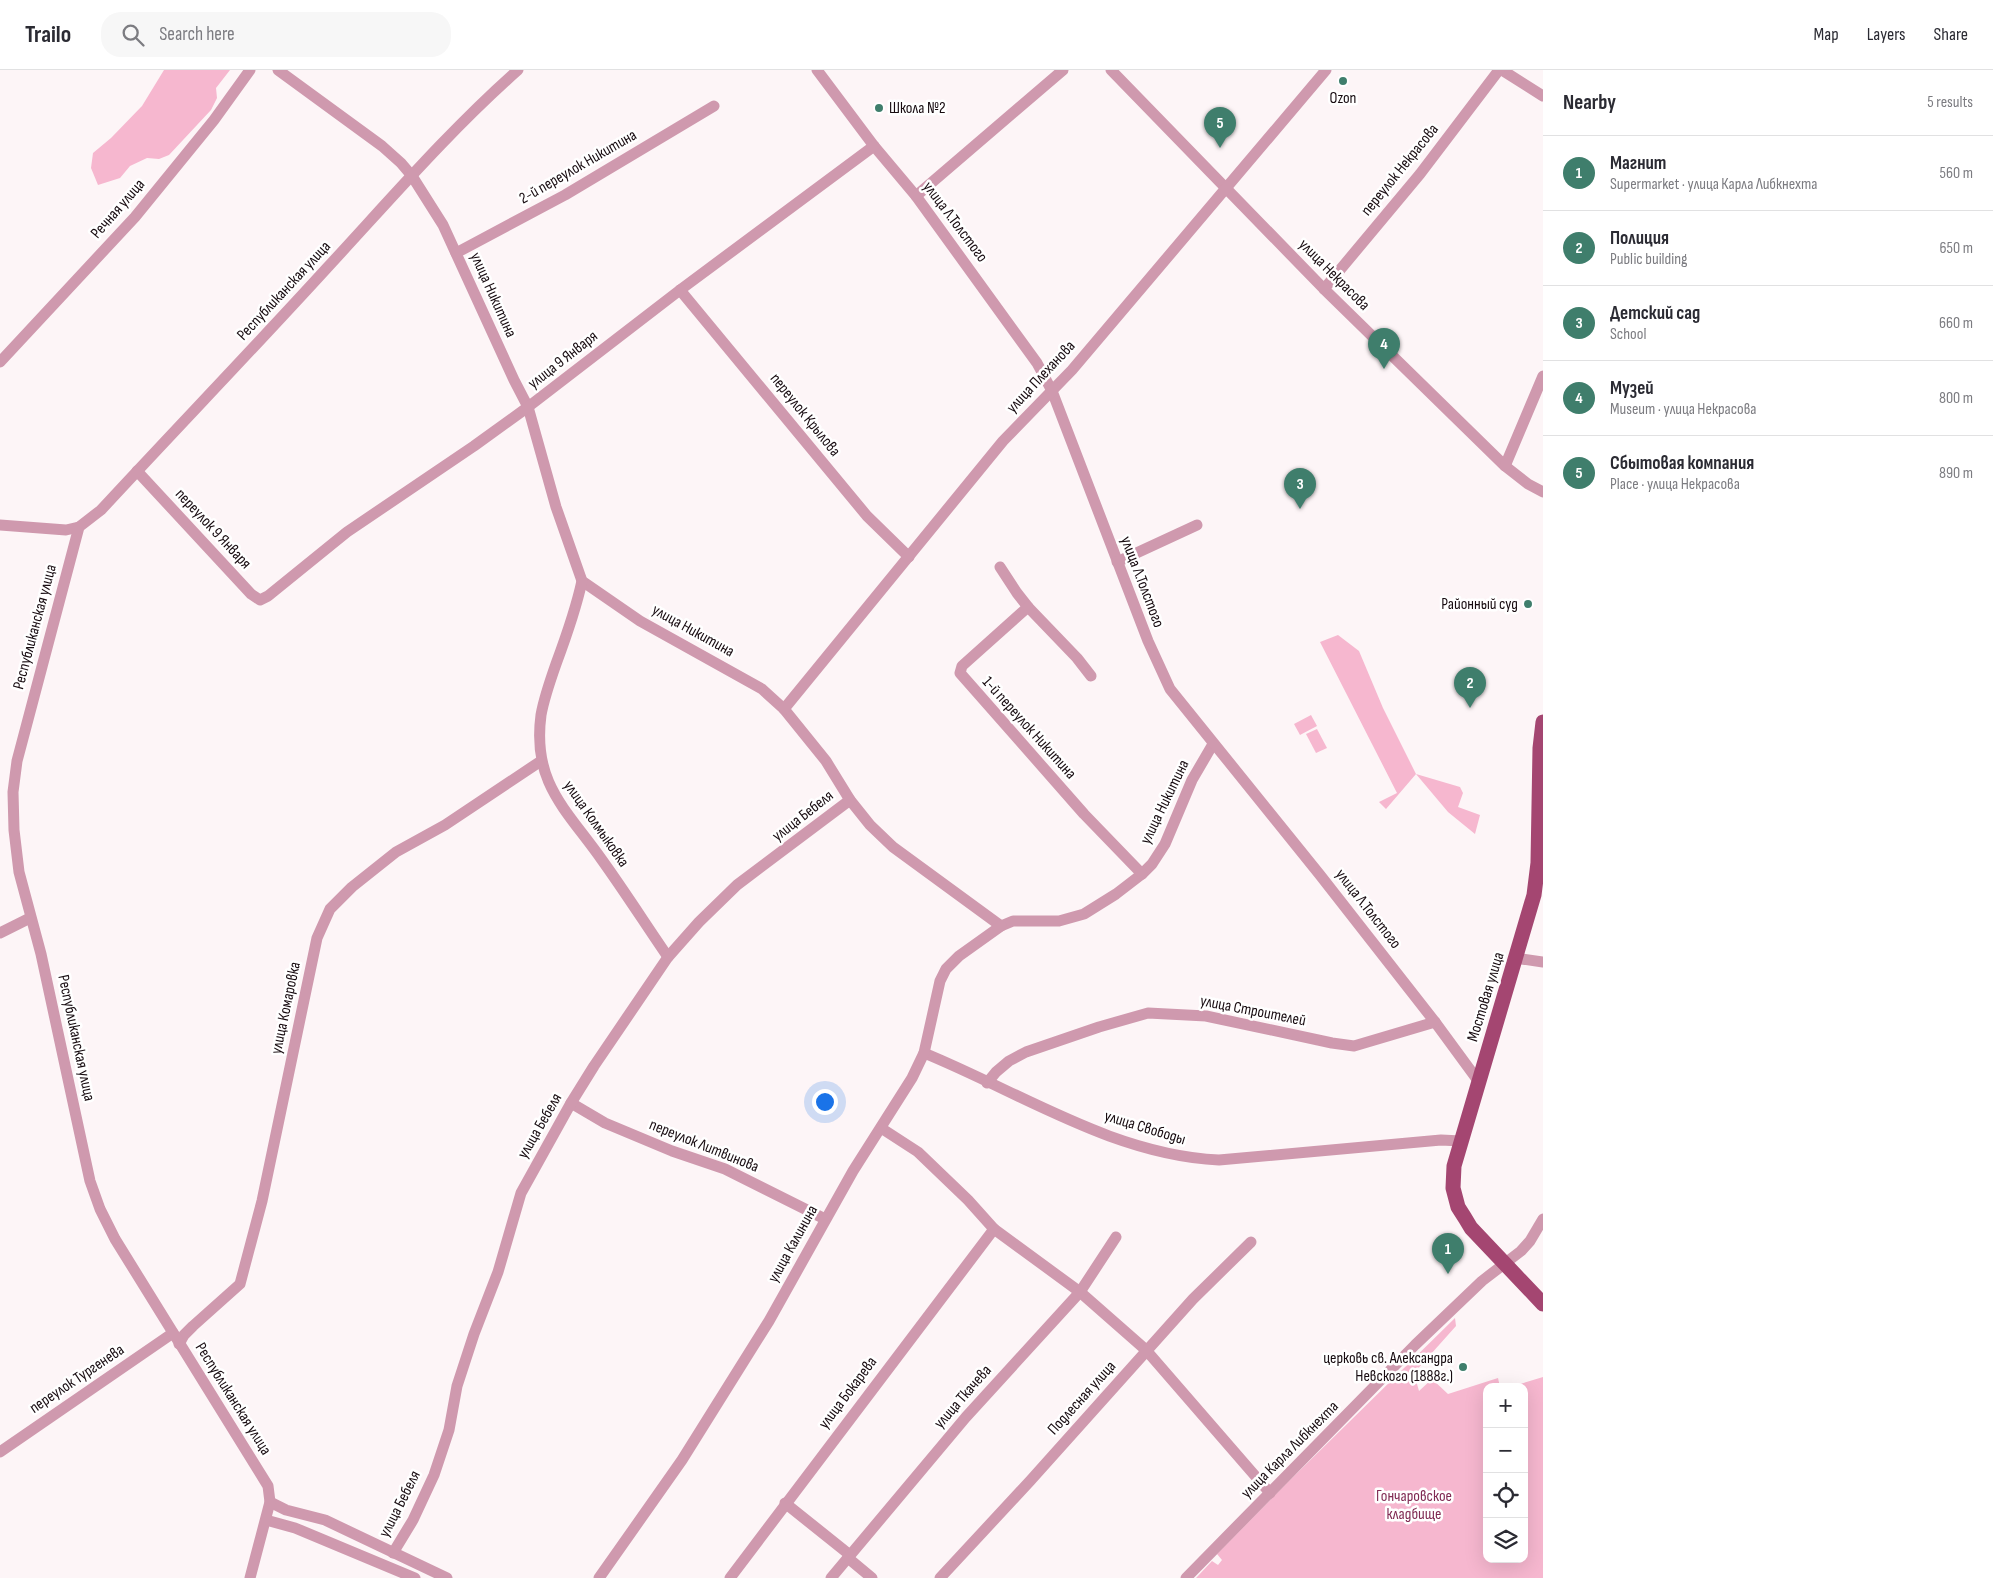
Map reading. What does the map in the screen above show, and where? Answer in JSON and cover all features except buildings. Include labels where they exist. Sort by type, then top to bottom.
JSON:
[{"type":"main road","name":"Мостовая улица","points":[[1543,722],[1540,748],[1538,864],[1534,895],[1461,1141],[1454,1173],[1453,1188],[1458,1207],[1471,1228],[1543,1304]]},
{"type":"street","name":"Речная улица","points":[[0,362],[135,217],[214,120],[250,70]]},
{"type":"street","name":"улица Никитина","points":[[278,70],[382,146],[412,176],[443,225],[528,407],[556,507],[582,581],[640,621],[762,689],[784,708],[826,761],[850,800],[870,825],[893,847],[1001,926],[1013,921],[1059,920],[1084,914],[1116,894],[1142,874],[1152,864],[1165,844],[1192,780],[1214,744]]},
{"type":"street","name":"Республиканская улица","points":[[250,1578],[270,1502],[268,1486],[114,1239],[100,1209],[90,1180],[41,954],[19,872],[14,830],[13,792],[17,761],[79,527],[102,510],[412,176],[487,98],[518,70]]},
{"type":"street","name":"улица Л.Толстого","points":[[817,70],[874,146],[916,196],[1037,363],[1052,391],[1148,642],[1170,689],[1436,1022],[1479,1082]]},
{"type":"street","points":[[916,196],[1063,70]]},
{"type":"street","name":"улица Некрасова","points":[[1111,70],[1324,289],[1505,466],[1528,484],[1543,492]]},
{"type":"street","name":"улица Плеханова","points":[[784,708],[1003,440],[1052,391],[1326,70]]},
{"type":"street","points":[[1500,70],[1543,96]]},
{"type":"street","name":"переулок Некрасова","points":[[1324,289],[1420,174],[1500,70]]},
{"type":"street","name":"2-й переулок Никитина","points":[[456,252],[565,195],[714,106]]},
{"type":"street","name":"улица 9 Января","points":[[268,596],[348,532],[528,407],[680,290],[874,146]]},
{"type":"street","name":"переулок Крылова","points":[[680,290],[867,516],[909,557]]},
{"type":"street","points":[[1505,466],[1543,376]]},
{"type":"street","name":"переулок 9 Января","points":[[137,471],[251,594],[260,600],[268,596]]},
{"type":"street","points":[[0,525],[66,530],[79,527]]},
{"type":"street","points":[[1117,562],[1197,525]]},
{"type":"street","points":[[1000,567],[1028,607],[1077,658],[1091,676]]},
{"type":"street","name":"улица Колмыковка","points":[[582,581],[577,604],[545,700],[541,723],[541,761],[547,780],[559,804],[602,860],[668,957]]},
{"type":"street","name":"1-й переулок Никитина","points":[[1028,607],[962,666],[960,673],[1084,814],[1142,874]]},
{"type":"street","name":"улица Комаровка","points":[[179,1344],[184,1335],[193,1326],[240,1284],[262,1201],[317,938],[330,908],[352,887],[396,852],[445,825],[541,761]]},
{"type":"street","name":"улица Бебеля","points":[[393,1553],[413,1520],[434,1475],[449,1430],[457,1386],[474,1334],[498,1272],[521,1193],[571,1103],[668,957],[699,922],[737,885],[850,800]]},
{"type":"street","points":[[0,933],[30,918]]},
{"type":"street","name":"улица Калинина","points":[[600,1578],[682,1460],[759,1337],[853,1171],[912,1078],[924,1053],[934,1001],[946,969],[959,956],[1001,926]]},
{"type":"street","points":[[1515,958],[1543,962]]},
{"type":"street","name":"улица Строителей","points":[[987,1083],[1009,1061],[1026,1052],[1099,1027],[1148,1013],[1206,1016],[1332,1044],[1354,1046],[1436,1022]]},
{"type":"street","name":"улица Свободы","points":[[924,1053],[1080,1125],[1159,1152],[1190,1159],[1219,1160],[1441,1140],[1461,1141]]},
{"type":"street","name":"переулок Литвинова","points":[[571,1103],[605,1123],[672,1151],[725,1169],[825,1219]]},
{"type":"street","points":[[882,1128],[918,1152],[968,1200],[994,1229],[1080,1292],[1146,1350],[1270,1493]]},
{"type":"street","name":"улица Карла Либкнехта","points":[[1186,1578],[1415,1345],[1482,1281],[1521,1251],[1530,1241],[1543,1219]]},
{"type":"street","name":"улица Бокарева","points":[[730,1578],[994,1229]]},
{"type":"street","name":"улица Ткачева","points":[[831,1578],[966,1417],[1080,1292],[1116,1237]]},
{"type":"street","name":"Подлесная улица","points":[[940,1578],[1030,1481],[1193,1299],[1251,1242]]},
{"type":"street","name":"переулок Тургенева","points":[[0,1452],[173,1333]]},
{"type":"street","points":[[270,1502],[286,1510],[325,1520],[447,1578]]},
{"type":"street","points":[[785,1503],[849,1556],[872,1578]]},
{"type":"street","points":[[266,1520],[295,1528],[415,1578]]},
{"type":"green space","points":[[164,70],[230,70],[216,88],[217,98],[211,110],[169,155],[159,159],[147,158],[130,166],[120,178],[98,185],[91,168],[93,153],[111,138],[142,106]]},
{"type":"green space","points":[[1338,635],[1359,651],[1383,708],[1416,774],[1386,809],[1379,802],[1397,793],[1320,642]]},
{"type":"green space","points":[[1311,715],[1317,726],[1300,735],[1294,724]]},
{"type":"green space","points":[[1317,729],[1327,748],[1316,753],[1306,734]]},
{"type":"green space","points":[[1416,774],[1460,787],[1463,793],[1458,807],[1480,815],[1475,834],[1448,812]]},
{"type":"green space","name":"Гончаровское кладбище","points":[[1455,1318],[1456,1326],[1414,1373],[1419,1391],[1432,1379],[1448,1394],[1498,1378],[1499,1383],[1483,1383],[1483,1563],[1528,1563],[1528,1383],[1523,1383],[1543,1377],[1543,1578],[1196,1578],[1212,1561],[1218,1565],[1222,1560],[1217,1554]]},
{"type":"place","name":"Ozon","points":[[1343,81]]},
{"type":"place","name":"Школа №2","points":[[879,108]]},
{"type":"place","name":"Сбытовая компания","points":[[1220,148]]},
{"type":"place","name":"Музей","points":[[1384,369]]},
{"type":"place","name":"Детский сад","points":[[1300,509]]},
{"type":"place","name":"Районный суд","points":[[1528,604]]},
{"type":"place","name":"Полиция","points":[[1470,708]]},
{"type":"place","name":"Магнит","points":[[1448,1274]]},
{"type":"place","name":"церковь св. Александра Невского (1888г.)","points":[[1463,1367]]}]
